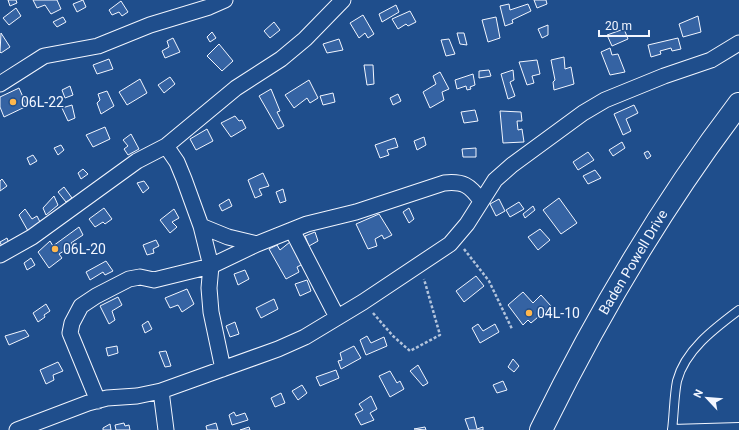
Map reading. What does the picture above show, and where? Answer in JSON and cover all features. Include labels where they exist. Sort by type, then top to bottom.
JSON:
[{"type":"main road","name":"Baden Powell Drive","points":[[541,430],[620,282],[667,205],[712,138],[739,104]]},
{"type":"street","points":[[0,84],[44,56],[98,46],[150,25],[209,7],[225,0]]},
{"type":"street","points":[[0,255],[32,237],[137,161],[166,146],[236,88],[281,59],[305,39],[343,0]]},
{"type":"street","points":[[17,430],[98,401],[161,391],[278,349],[305,337],[363,302],[450,244],[467,224],[495,180],[512,165],[583,113],[605,100],[664,76],[711,60],[739,43]]},
{"type":"street","points":[[166,146],[177,162],[201,226],[212,266],[209,288],[211,312],[223,369]]},
{"type":"street","points":[[98,401],[70,333],[72,323],[81,306],[128,279],[140,277],[154,280],[212,266],[292,230],[356,212],[444,183],[459,182],[473,190],[481,201]]},
{"type":"street","points":[[201,226],[228,237],[258,244]]},
{"type":"street","points":[[292,230],[337,317]]},
{"type":"street","points":[[161,391],[166,430]]},
{"type":"lane","points":[[739,310],[707,335],[684,365],[677,380],[672,430],[739,427]]},
{"type":"path","points":[[456,238],[489,281],[512,329]]},
{"type":"path","points":[[363,302],[393,336],[410,351],[440,335],[419,265]]},
{"type":"building","points":[[8,0],[16,0],[17,3],[10,6]]},
{"type":"building","points":[[33,0],[57,0],[61,9],[51,14],[45,5],[37,8]]},
{"type":"building","points":[[83,0],[86,7],[77,12],[73,4]]},
{"type":"building","points":[[534,0],[546,0],[547,4],[537,8]]},
{"type":"building","points":[[121,1],[128,12],[122,16],[119,12],[112,15],[109,10]]},
{"type":"building","points":[[509,4],[510,10],[528,4],[531,11],[512,20],[513,23],[505,26],[500,6]]},
{"type":"building","points":[[396,5],[399,12],[382,22],[379,14]]},
{"type":"building","points":[[16,8],[21,16],[9,25],[3,18]]},
{"type":"building","points":[[410,11],[416,22],[408,26],[406,24],[398,29],[392,19]]},
{"type":"building","points":[[363,15],[374,34],[368,38],[365,33],[359,38],[350,23]]},
{"type":"building","points":[[698,16],[701,32],[683,37],[679,24]]},
{"type":"building","points":[[63,17],[66,22],[57,27],[53,22]]},
{"type":"building","points":[[496,17],[500,38],[488,42],[482,20]]},
{"type":"building","points":[[274,22],[280,30],[270,38],[264,31]]},
{"type":"building","points":[[548,25],[548,35],[542,38],[538,29]]},
{"type":"building","points":[[624,29],[628,39],[612,46],[607,35]]},
{"type":"building","points":[[212,32],[216,38],[210,42],[207,37]]},
{"type":"building","points":[[1,33],[10,47],[1,53],[0,52]]},
{"type":"building","points":[[457,33],[464,33],[467,45],[460,44]]},
{"type":"building","points":[[173,38],[180,52],[165,58],[162,51],[169,47],[167,41]]},
{"type":"building","points":[[678,38],[681,49],[672,51],[671,48],[660,51],[661,54],[651,57],[648,45]]},
{"type":"building","points":[[339,39],[343,50],[327,53],[323,44]]},
{"type":"building","points":[[449,39],[455,54],[446,56],[441,40]]},
{"type":"building","points":[[219,44],[233,61],[222,71],[207,56]]},
{"type":"building","points":[[610,48],[612,55],[618,54],[625,72],[610,75],[601,52]]},
{"type":"building","points":[[564,57],[565,69],[571,67],[574,84],[554,90],[553,82],[555,80],[551,60]]},
{"type":"building","points":[[109,59],[113,69],[97,74],[93,65]]},
{"type":"building","points":[[537,60],[540,74],[532,76],[534,83],[527,85],[519,62]]},
{"type":"building","points":[[364,65],[373,65],[374,84],[367,85]]},
{"type":"building","points":[[489,70],[491,76],[479,78],[479,71]]},
{"type":"building","points":[[513,70],[514,80],[510,82],[515,96],[508,99],[501,74]]},
{"type":"building","points":[[440,72],[449,89],[442,92],[444,100],[430,108],[423,92],[436,84],[433,76]]},
{"type":"building","points":[[473,74],[475,85],[470,87],[471,89],[467,90],[466,86],[457,89],[455,80]]},
{"type":"building","points":[[170,77],[175,84],[164,93],[158,85]]},
{"type":"building","points":[[140,79],[147,93],[127,105],[119,92]]},
{"type":"building","points":[[309,80],[318,98],[310,103],[307,98],[294,108],[285,95]]},
{"type":"building","points":[[70,86],[73,95],[65,98],[62,90]]},
{"type":"building","name":"06L-22","points":[[19,88],[27,106],[4,117],[0,107],[0,97]]},
{"type":"building","points":[[271,89],[280,111],[277,112],[284,126],[278,129],[259,96]]},
{"type":"building","points":[[107,91],[114,106],[101,114],[97,103],[100,100],[98,94]]},
{"type":"building","points":[[333,93],[335,102],[323,105],[320,96]]},
{"type":"building","points":[[398,94],[401,101],[393,105],[390,98]]},
{"type":"building","points":[[72,105],[75,118],[68,121],[62,108]]},
{"type":"building","points":[[634,105],[638,113],[626,119],[631,131],[623,135],[614,114]]},
{"type":"building","points":[[475,110],[478,121],[464,123],[461,112]]},
{"type":"building","points":[[500,111],[521,112],[522,121],[517,121],[518,130],[522,129],[524,142],[503,143]]},
{"type":"building","points":[[235,116],[239,121],[242,120],[246,128],[231,137],[221,123]]},
{"type":"building","points":[[105,127],[110,139],[93,147],[86,135]]},
{"type":"building","points":[[207,129],[213,141],[196,150],[190,139]]},
{"type":"building","points":[[131,134],[139,149],[128,155],[124,149],[128,146],[123,140]]},
{"type":"building","points":[[424,137],[426,145],[417,150],[414,141]]},
{"type":"building","points":[[395,138],[398,147],[387,150],[389,155],[380,158],[375,145]]},
{"type":"building","points":[[622,142],[625,148],[613,156],[609,150]]},
{"type":"building","points":[[61,145],[64,150],[58,155],[54,148]]},
{"type":"building","points":[[476,148],[476,157],[463,157],[462,149]]},
{"type":"building","points":[[648,151],[651,156],[647,159],[644,153]]},
{"type":"building","points":[[588,152],[594,160],[578,170],[573,162]]},
{"type":"building","points":[[33,155],[37,161],[30,165],[27,158]]},
{"type":"building","points":[[83,169],[88,174],[81,179],[78,173]]},
{"type":"building","points":[[595,170],[601,178],[588,184],[583,176]]},
{"type":"building","points":[[263,173],[269,186],[259,189],[262,195],[255,198],[248,180]]},
{"type":"building","points":[[2,179],[7,186],[0,191],[0,181]]},
{"type":"building","points":[[144,181],[149,188],[143,193],[137,183]]},
{"type":"building","points":[[64,187],[72,198],[66,202],[58,192]]},
{"type":"building","points":[[283,189],[286,201],[280,203],[276,192]]},
{"type":"building","points":[[54,196],[58,205],[46,215],[43,208]]},
{"type":"building","points":[[559,198],[577,223],[561,234],[543,210]]},
{"type":"building","points":[[229,199],[232,206],[222,211],[219,205]]},
{"type":"building","points":[[499,199],[505,211],[496,216],[490,204]]},
{"type":"building","points":[[519,202],[524,209],[510,217],[506,210]]},
{"type":"building","points":[[533,206],[535,210],[525,218],[523,214]]},
{"type":"building","points":[[104,208],[112,219],[105,224],[103,222],[95,227],[89,219]]},
{"type":"building","points":[[409,208],[414,219],[409,223],[403,212]]},
{"type":"building","points":[[25,209],[32,219],[37,216],[41,224],[28,231],[19,215]]},
{"type":"building","points":[[174,209],[179,218],[172,222],[177,227],[170,233],[160,220]]},
{"type":"building","points":[[379,214],[392,235],[384,239],[382,235],[375,239],[377,246],[368,249],[356,224]]},
{"type":"building","name":"06L-20","points":[[79,227],[83,235],[71,243],[72,246],[59,254],[62,258],[49,268],[38,252],[50,241],[53,246]]},
{"type":"building","points":[[540,229],[550,240],[538,250],[528,237]]},
{"type":"building","points":[[315,232],[318,241],[309,246],[305,236]]},
{"type":"building","points":[[7,238],[10,246],[3,249],[0,242]]},
{"type":"building","points":[[156,240],[159,246],[153,249],[154,253],[147,255],[143,245]]},
{"type":"building","points":[[290,242],[298,250],[305,263],[297,267],[299,272],[286,279],[269,249],[277,245],[280,250]]},
{"type":"building","points":[[31,258],[35,265],[27,270],[24,263]]},
{"type":"building","points":[[106,261],[113,271],[105,275],[103,272],[90,280],[86,272]]},
{"type":"building","points":[[245,270],[249,279],[238,285],[234,274]]},
{"type":"building","points":[[476,276],[484,286],[464,302],[456,291]]},
{"type":"building","points":[[307,280],[311,291],[300,296],[295,284]]},
{"type":"building","points":[[187,289],[194,304],[182,312],[178,305],[170,308],[165,298]]},
{"type":"building","name":"04L-10","points":[[523,292],[533,303],[541,295],[551,306],[531,323],[528,320],[523,325],[508,305]]},
{"type":"building","points":[[118,297],[122,305],[112,311],[115,320],[109,324],[100,306]]},
{"type":"building","points":[[274,299],[278,309],[261,318],[256,308]]},
{"type":"building","points":[[46,304],[50,311],[38,322],[33,313]]},
{"type":"building","points":[[148,321],[152,329],[145,333],[142,325]]},
{"type":"building","points":[[235,322],[239,334],[230,337],[226,326]]},
{"type":"building","points":[[478,324],[483,331],[495,324],[499,332],[480,343],[472,328]]},
{"type":"building","points":[[25,330],[29,336],[9,345],[5,336]]},
{"type":"building","points":[[367,336],[371,343],[384,337],[387,346],[366,355],[360,340]]},
{"type":"building","points":[[117,346],[118,353],[108,356],[106,348]]},
{"type":"building","points":[[354,346],[361,358],[341,369],[338,361],[342,360],[340,353]]},
{"type":"building","points":[[166,351],[171,366],[165,367],[159,352]]},
{"type":"building","points":[[513,359],[519,366],[514,372],[508,367]]},
{"type":"building","points":[[58,362],[63,371],[53,375],[54,380],[46,384],[40,370]]},
{"type":"building","points":[[418,365],[428,383],[423,386],[410,371]]},
{"type":"building","points":[[336,370],[339,378],[320,386],[316,377]]},
{"type":"building","points":[[390,371],[397,383],[400,381],[404,389],[390,397],[379,376]]},
{"type":"building","points":[[503,381],[507,390],[497,393],[493,385]]},
{"type":"building","points":[[302,385],[307,393],[298,400],[292,391]]},
{"type":"building","points":[[281,393],[285,403],[275,407],[271,398]]},
{"type":"building","points":[[371,396],[377,409],[370,413],[374,420],[361,425],[355,414],[363,410],[359,404]]},
{"type":"building","points":[[234,412],[236,416],[245,413],[248,420],[232,425],[229,415]]},
{"type":"building","points":[[474,417],[477,429],[483,427],[483,430],[469,430],[465,419]]},
{"type":"building","points":[[124,423],[125,426],[129,425],[130,430],[116,430],[115,425]]},
{"type":"building","points":[[216,423],[218,430],[207,430],[206,426]]},
{"type":"building","points":[[110,424],[111,430],[103,430],[103,428]]},
{"type":"building","points":[[249,427],[250,430],[240,430]]},
{"type":"building","points":[[425,427],[426,430],[414,429]]},
{"type":"place","name":"06L-22","points":[[13,102]]},
{"type":"place","name":"06L-20","points":[[55,249]]},
{"type":"place","name":"04L-10","points":[[529,313]]}]
